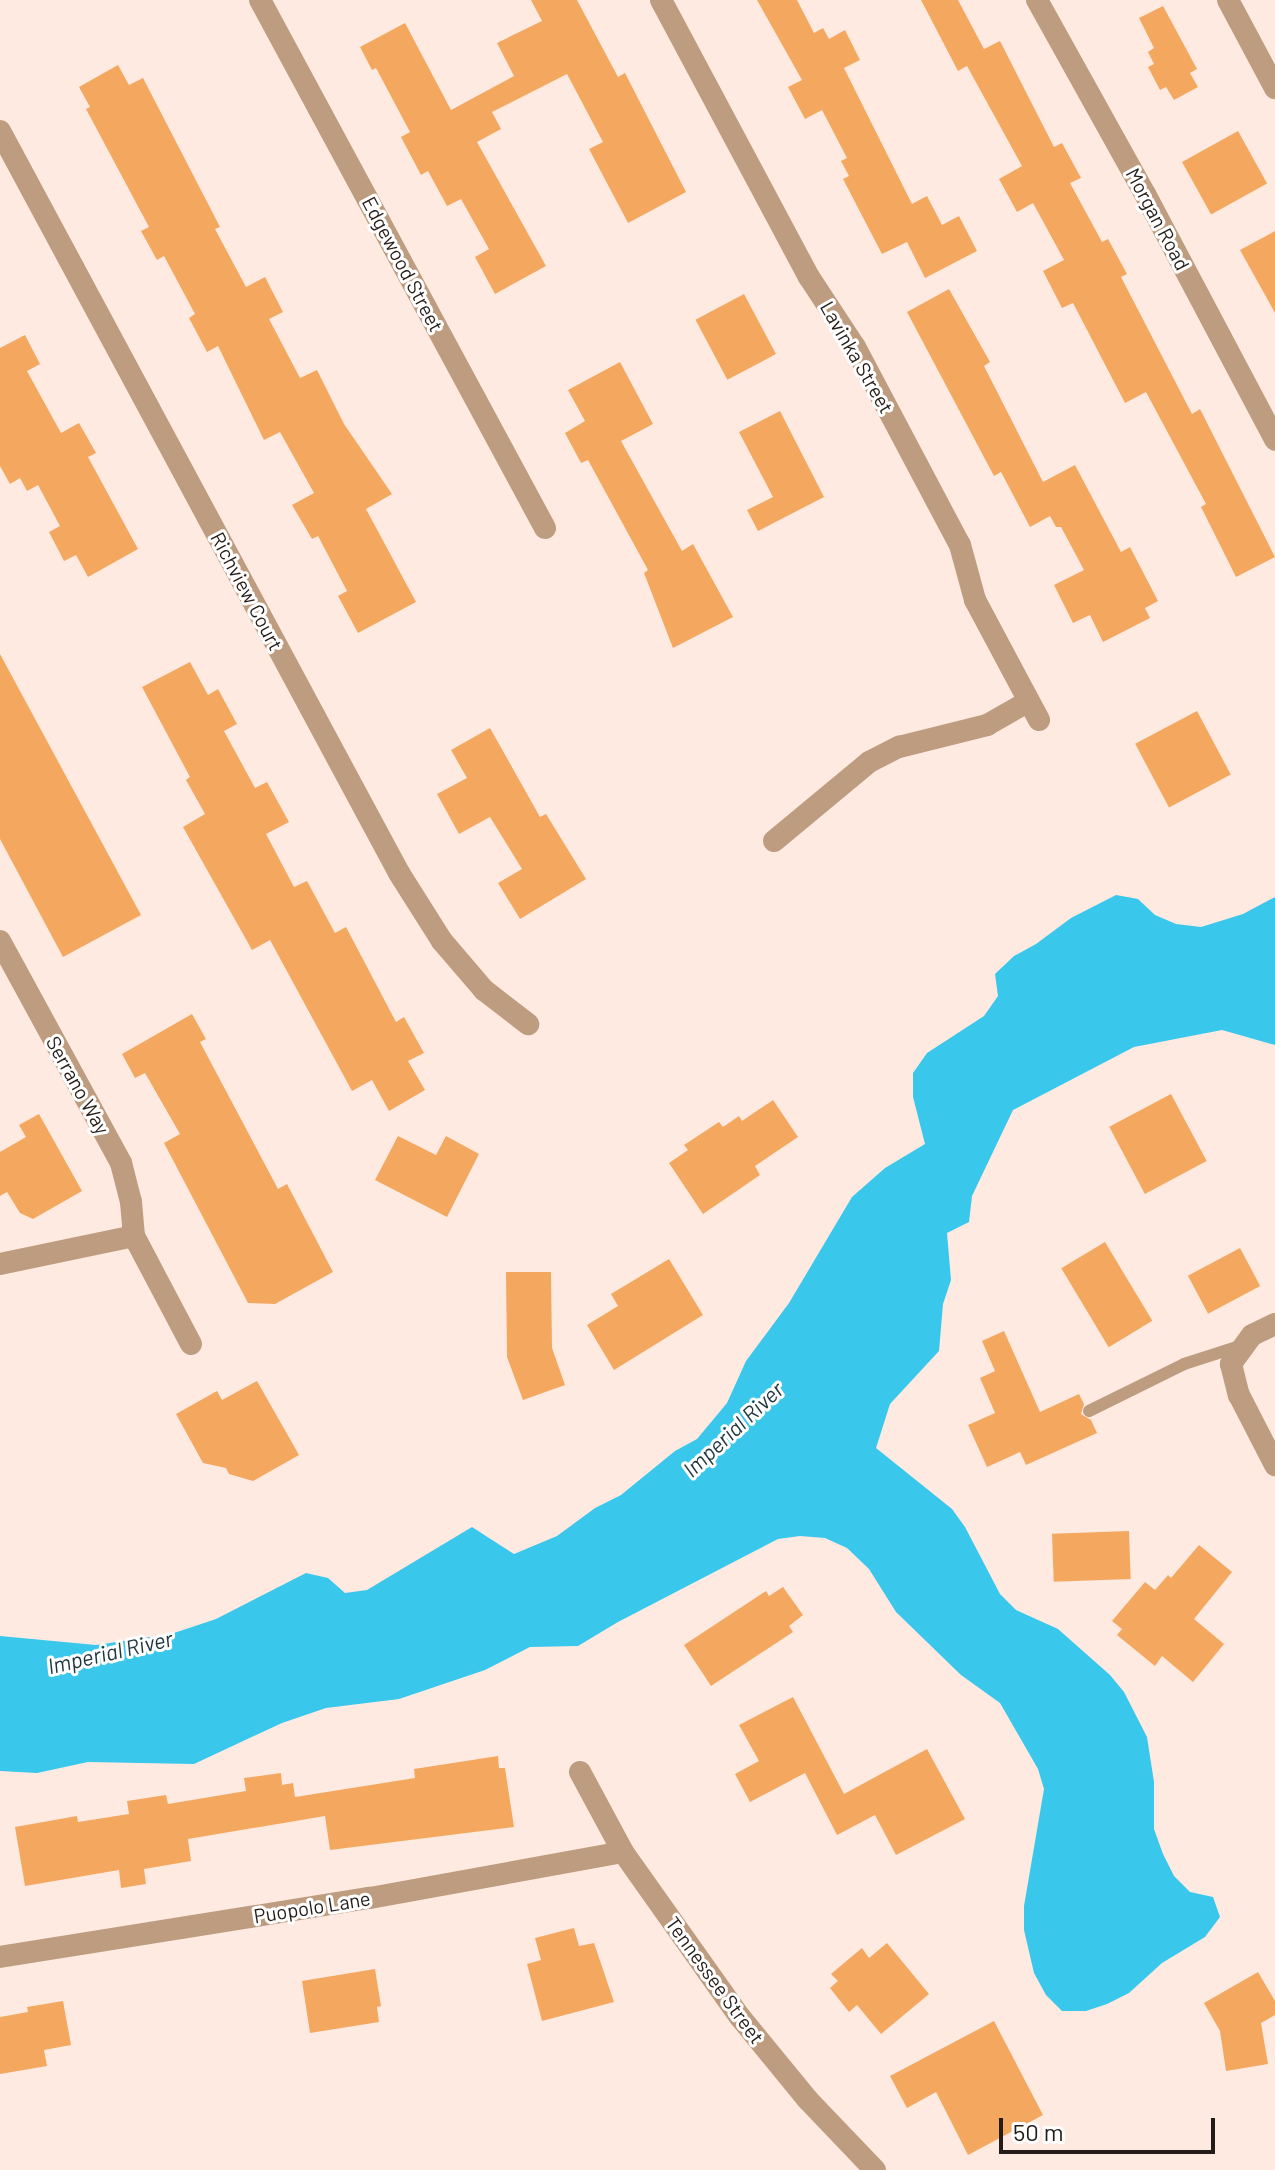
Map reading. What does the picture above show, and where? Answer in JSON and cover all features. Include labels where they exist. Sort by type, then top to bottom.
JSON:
[{"type":"street","name":"Edgewood Street","points":[[260,0],[545,528]]},
{"type":"street","name":"Lavinka Street","points":[[661,0],[809,277],[855,347],[960,545],[975,600],[1034,710],[899,747],[869,762],[774,841]]},
{"type":"street","name":"Morgan Road","points":[[1037,0],[1145,194],[1275,440]]},
{"type":"street","points":[[1228,0],[1275,88]]},
{"type":"street","name":"Richview Court","points":[[0,131],[399,873],[442,941],[484,990],[528,1024]]},
{"type":"street","name":"Serrano Way","points":[[0,941],[121,1163],[131,1202],[134,1236],[191,1344]]},
{"type":"street","points":[[0,1264],[134,1236]]},
{"type":"street","points":[[1275,1324],[1252,1335],[1231,1364],[1239,1395],[1275,1465]]},
{"type":"street","name":"Tennessee Street","points":[[580,1772],[623,1852],[740,2017],[808,2100],[875,2170]]},
{"type":"street","name":"Puopolo Lane","points":[[0,1957],[370,1898],[623,1852]]},
{"type":"lane","points":[[1089,1411],[1184,1364],[1245,1345]]},
{"type":"water","name":"Imperial River","points":[[1116,895],[1138,899],[1155,915],[1176,924],[1201,927],[1243,914],[1275,897],[1275,1045],[1222,1030],[1134,1047],[1013,1110],[972,1196],[969,1222],[947,1233],[951,1280],[943,1304],[939,1351],[890,1404],[876,1448],[952,1509],[965,1527],[1000,1594],[1016,1610],[1058,1629],[1110,1675],[1124,1692],[1147,1737],[1154,1782],[1154,1829],[1163,1854],[1174,1876],[1190,1892],[1213,1897],[1220,1917],[1205,1937],[1162,1963],[1129,1993],[1107,2004],[1086,2011],[1062,2011],[1046,1995],[1034,1973],[1024,1930],[1024,1906],[1044,1789],[1038,1769],[1000,1703],[961,1675],[896,1612],[869,1569],[847,1548],[825,1538],[800,1536],[778,1539],[578,1646],[530,1647],[485,1670],[399,1699],[326,1708],[282,1723],[194,1764],[88,1762],[37,1773],[0,1771],[0,1636],[96,1645],[171,1634],[216,1619],[306,1573],[328,1578],[345,1593],[367,1590],[472,1527],[514,1554],[557,1536],[595,1508],[621,1495],[675,1451],[697,1439],[727,1403],[746,1361],[789,1303],[852,1197],[885,1168],[925,1144],[913,1097],[913,1073],[927,1053],[984,1016],[998,996],[995,974],[1014,956],[1071,918]]},
{"type":"building","points":[[531,0],[577,0],[618,77],[625,73],[686,192],[628,223],[589,149],[603,142],[567,74],[492,112],[501,129],[477,142],[546,266],[495,294],[475,257],[489,249],[461,199],[447,206],[428,171],[421,175],[401,137],[410,132],[376,68],[372,70],[360,47],[405,23],[451,110],[514,76],[497,43],[542,21]]},
{"type":"building","points":[[757,0],[797,0],[814,33],[823,28],[829,39],[845,30],[860,60],[844,68],[912,204],[927,196],[942,225],[959,216],[977,251],[925,278],[907,242],[882,254],[843,179],[849,176],[841,161],[847,158],[822,110],[805,119],[788,87],[802,80]]},
{"type":"building","points":[[921,0],[958,0],[984,49],[1000,41],[1054,147],[1062,143],[1081,178],[1070,183],[1102,242],[1108,239],[1127,274],[1121,277],[1192,414],[1200,409],[1275,557],[1236,577],[1201,507],[1206,504],[1146,392],[1125,403],[1073,303],[1062,308],[1043,271],[1064,260],[1033,203],[1017,212],[999,179],[1022,166],[967,66],[958,71]]},
{"type":"building","points":[[1163,6],[1197,69],[1190,73],[1198,87],[1174,100],[1166,87],[1160,90],[1148,67],[1154,64],[1148,52],[1154,48],[1139,18]]},
{"type":"building","points":[[118,65],[129,85],[143,78],[220,227],[215,229],[246,287],[265,277],[283,312],[269,319],[300,378],[317,370],[344,424],[392,494],[366,509],[416,602],[358,633],[338,596],[347,591],[318,536],[312,539],[292,505],[314,493],[280,432],[264,440],[218,346],[207,352],[189,318],[195,314],[164,256],[157,260],[141,231],[149,227],[86,109],[90,107],[79,87]]},
{"type":"building","points":[[1238,131],[1267,183],[1211,215],[1182,162]]},
{"type":"building","points":[[1275,231],[1275,313],[1240,250]]},
{"type":"building","points":[[949,289],[990,362],[984,366],[1043,482],[1075,465],[1121,552],[1130,547],[1158,601],[1145,608],[1150,618],[1103,642],[1090,615],[1073,623],[1054,585],[1084,570],[1061,527],[1056,527],[1050,516],[1030,527],[1001,472],[994,476],[907,312]]},
{"type":"building","points":[[744,294],[776,354],[727,380],[695,320]]},
{"type":"building","points":[[25,335],[40,364],[27,371],[61,433],[79,423],[96,453],[88,457],[138,549],[88,577],[76,555],[64,561],[49,532],[60,526],[38,485],[27,491],[20,478],[10,484],[0,466],[0,348]]},
{"type":"building","points":[[620,362],[653,424],[621,441],[682,551],[693,544],[733,617],[673,648],[644,573],[648,570],[588,460],[581,463],[565,433],[585,421],[568,390]]},
{"type":"building","points":[[780,411],[824,497],[758,531],[747,510],[773,497],[739,432]]},
{"type":"building","points":[[0,654],[141,915],[63,957],[0,839]]},
{"type":"building","points":[[190,662],[208,695],[218,689],[237,724],[224,731],[255,788],[267,782],[289,822],[266,834],[294,887],[307,881],[335,933],[346,927],[396,1022],[404,1017],[424,1053],[408,1061],[425,1090],[389,1111],[372,1080],[352,1091],[270,940],[252,950],[183,827],[205,814],[186,780],[190,777],[142,687]]},
{"type":"building","points":[[1197,711],[1231,775],[1169,807],[1135,744]]},
{"type":"building","points":[[490,728],[540,817],[546,814],[586,879],[520,919],[498,883],[522,869],[490,817],[459,834],[437,794],[467,778],[451,750]]},
{"type":"building","points":[[192,1014],[206,1039],[200,1042],[278,1189],[287,1184],[333,1272],[275,1304],[248,1303],[164,1143],[180,1134],[145,1073],[135,1078],[122,1054]]},
{"type":"building","points":[[1171,1094],[1207,1161],[1145,1194],[1109,1127]]},
{"type":"building","points":[[773,1100],[798,1137],[755,1166],[760,1175],[703,1214],[669,1163],[688,1150],[684,1145],[719,1122],[723,1127],[739,1116],[742,1121]]},
{"type":"building","points":[[39,1114],[82,1191],[33,1219],[20,1213],[7,1192],[0,1196],[0,1152],[26,1137],[19,1125]]},
{"type":"building","points":[[398,1136],[436,1155],[446,1136],[479,1154],[447,1217],[375,1180]]},
{"type":"building","points":[[1105,1242],[1152,1321],[1109,1347],[1061,1268]]},
{"type":"building","points":[[1240,1248],[1260,1286],[1208,1314],[1188,1276]]},
{"type":"building","points":[[669,1259],[703,1315],[614,1370],[587,1325],[618,1306],[611,1294]]},
{"type":"building","points":[[506,1272],[551,1272],[552,1348],[565,1385],[523,1400],[507,1357]]},
{"type":"building","points":[[1004,1331],[1040,1412],[1079,1394],[1084,1404],[1081,1414],[1091,1420],[1097,1433],[1026,1465],[1020,1452],[987,1467],[968,1425],[995,1413],[980,1378],[995,1371],[982,1341]]},
{"type":"building","points":[[257,1381],[299,1455],[253,1481],[229,1474],[226,1468],[203,1463],[176,1414],[217,1391],[222,1400]]},
{"type":"building","points":[[1129,1531],[1131,1579],[1054,1582],[1052,1534]]},
{"type":"building","points":[[1199,1545],[1232,1572],[1194,1619],[1224,1644],[1193,1682],[1162,1656],[1155,1666],[1117,1635],[1122,1629],[1112,1621],[1145,1582],[1155,1590],[1168,1575],[1171,1578]]},
{"type":"building","points":[[783,1587],[803,1615],[789,1626],[793,1632],[711,1686],[684,1645],[766,1591],[769,1596]]},
{"type":"building","points":[[793,1697],[844,1794],[927,1749],[965,1819],[896,1855],[875,1815],[837,1835],[805,1773],[750,1802],[735,1774],[759,1761],[739,1725]]},
{"type":"building","points":[[498,1756],[499,1768],[505,1768],[514,1827],[330,1850],[325,1816],[188,1839],[191,1861],[144,1869],[146,1884],[121,1888],[119,1870],[25,1886],[15,1827],[77,1816],[78,1822],[129,1814],[127,1801],[166,1795],[168,1804],[246,1791],[244,1778],[281,1773],[282,1785],[293,1783],[295,1797],[415,1778],[414,1769]]},
{"type":"building","points":[[574,1928],[579,1946],[594,1943],[614,2002],[542,2021],[527,1964],[541,1960],[535,1938]]},
{"type":"building","points":[[887,1943],[929,1994],[881,2034],[857,2005],[849,2012],[830,1988],[838,1981],[831,1974],[862,1948],[869,1958]]},
{"type":"building","points":[[375,1969],[381,2006],[377,2007],[379,2022],[310,2033],[302,1981]]},
{"type":"building","points":[[1258,1972],[1275,2001],[1275,2015],[1261,2023],[1268,2064],[1226,2071],[1220,2031],[1204,2003]]},
{"type":"building","points":[[63,2001],[71,2045],[44,2050],[47,2066],[0,2074],[0,2017],[28,2012],[27,2007]]},
{"type":"building","points":[[994,2021],[1043,2115],[968,2155],[936,2092],[907,2108],[890,2076]]}]
